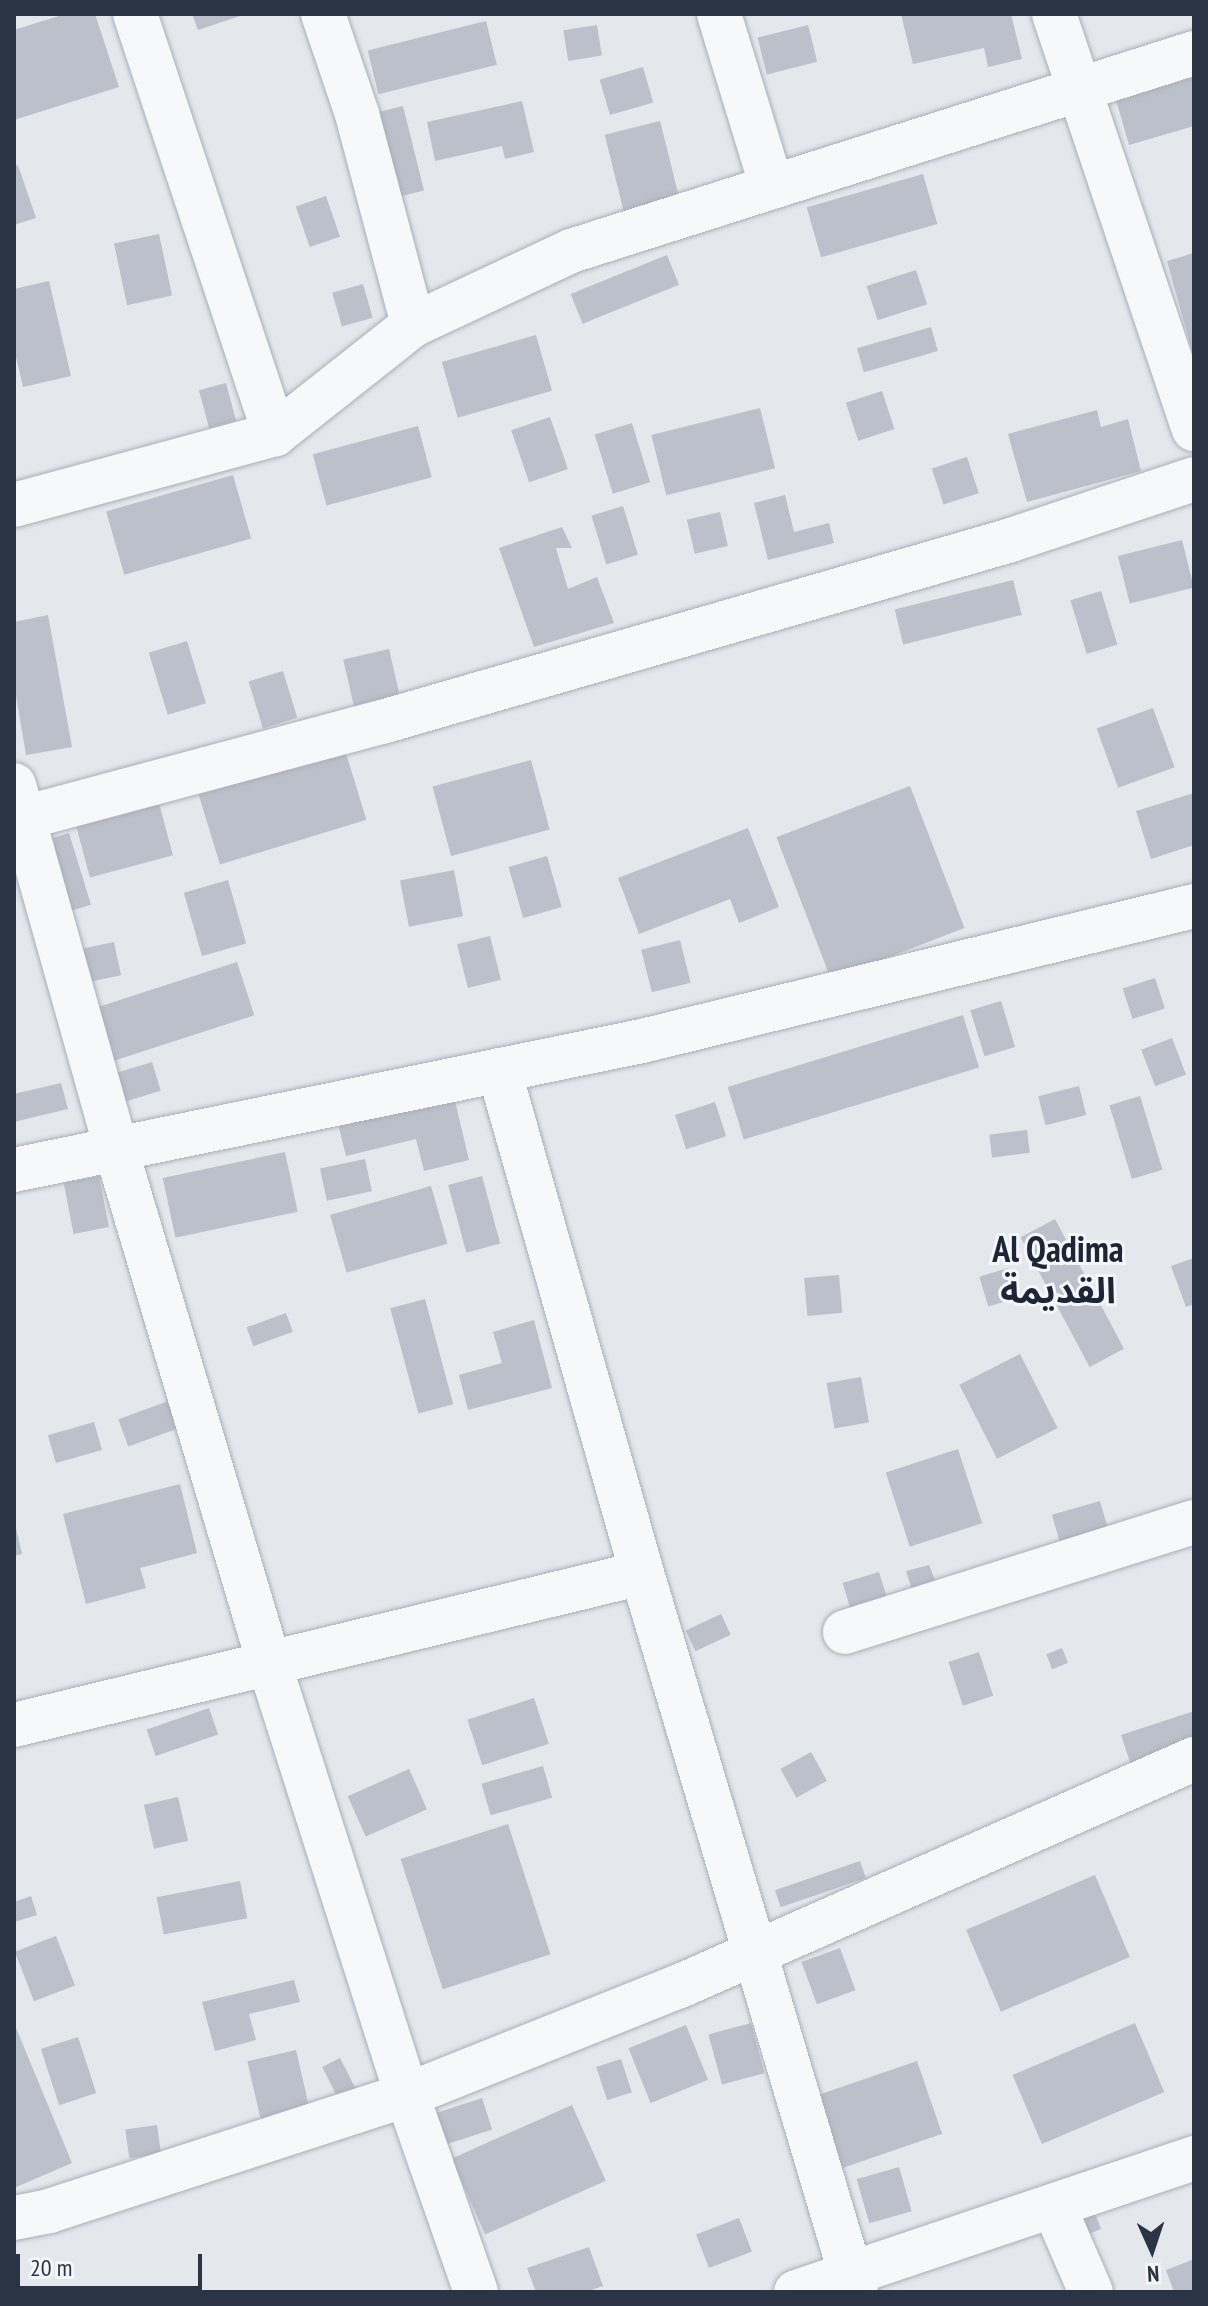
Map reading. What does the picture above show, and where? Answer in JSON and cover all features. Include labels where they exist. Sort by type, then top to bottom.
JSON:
[{"type":"street","points":[[135,14],[275,434]]},
{"type":"street","points":[[323,14],[357,114],[413,325]]},
{"type":"street","points":[[719,14],[772,187]]},
{"type":"street","points":[[1054,14],[1078,94],[1194,429]]},
{"type":"street","points":[[14,505],[275,434],[413,325],[571,251],[1078,94],[1194,53]]},
{"type":"street","points":[[476,2292],[407,2095],[269,1663],[116,1149],[18,801],[382,722],[977,550],[1194,479]]},
{"type":"street","points":[[14,1170],[642,1041],[1194,906]]},
{"type":"street","points":[[499,1070],[642,1573],[853,2283]]},
{"type":"street","points":[[845,1632],[1194,1522]]},
{"type":"street","points":[[14,1725],[642,1573]]},
{"type":"street","points":[[14,2218],[49,2211],[407,2095],[753,1952],[1194,1759]]},
{"type":"street","points":[[796,2292],[853,2283],[1194,2158]]},
{"type":"street","points":[[1055,2209],[1091,2292]]},
{"type":"building","points":[[65,14],[95,14],[119,87],[14,120],[14,30]]},
{"type":"building","points":[[192,14],[243,14],[243,15],[198,30]]},
{"type":"building","points":[[901,14],[1011,14],[1022,59],[988,67],[984,48],[913,64]]},
{"type":"building","points":[[486,21],[497,65],[379,94],[368,51]]},
{"type":"building","points":[[597,25],[602,56],[568,61],[563,30]]},
{"type":"building","points":[[808,25],[817,62],[767,74],[758,38]]},
{"type":"building","points":[[643,67],[653,103],[610,115],[600,79]]},
{"type":"building","points":[[1194,77],[1194,126],[1129,145],[1116,100]]},
{"type":"building","points":[[522,101],[534,152],[505,159],[502,146],[435,161],[427,122]]},
{"type":"building","points":[[403,106],[424,190],[397,197],[376,113]]},
{"type":"building","points":[[660,121],[682,207],[626,221],[605,135]]},
{"type":"building","points":[[18,165],[36,218],[14,225],[14,166]]},
{"type":"building","points":[[923,174],[937,224],[821,257],[807,207]]},
{"type":"building","points":[[326,196],[340,237],[310,247],[296,206]]},
{"type":"building","points":[[159,234],[172,296],[127,305],[114,244]]},
{"type":"building","points":[[1194,253],[1194,354],[1193,354],[1167,261]]},
{"type":"building","points":[[667,255],[679,285],[583,324],[571,294]]},
{"type":"building","points":[[916,270],[927,304],[878,320],[867,286]]},
{"type":"building","points":[[49,281],[71,376],[23,387],[14,348],[14,289]]},
{"type":"building","points":[[363,284],[373,318],[342,326],[332,293]]},
{"type":"building","points":[[931,327],[938,351],[864,372],[857,348]]},
{"type":"building","points":[[536,335],[552,391],[458,418],[442,362]]},
{"type":"building","points":[[226,383],[236,421],[209,428],[199,390]]},
{"type":"building","points":[[882,391],[894,429],[858,441],[846,403]]},
{"type":"building","points":[[760,408],[775,468],[666,495],[651,435]]},
{"type":"building","points":[[1097,410],[1101,427],[1128,419],[1141,471],[1027,502],[1008,434]]},
{"type":"building","points":[[550,417],[568,469],[529,482],[511,430]]},
{"type":"building","points":[[632,423],[650,482],[613,494],[595,434]]},
{"type":"building","points":[[418,426],[432,477],[326,505],[313,454]]},
{"type":"building","points":[[967,457],[979,493],[944,505],[932,468]]},
{"type":"building","points":[[233,475],[251,538],[124,575],[106,511]]},
{"type":"building","points":[[785,495],[794,532],[829,523],[834,543],[768,560],[754,503]]},
{"type":"building","points":[[623,506],[638,555],[606,564],[591,516]]},
{"type":"building","points":[[720,512],[728,546],[695,554],[687,520]]},
{"type":"building","points":[[562,527],[572,548],[556,548],[568,589],[597,577],[614,623],[534,647],[499,548]]},
{"type":"building","points":[[1182,540],[1194,588],[1130,604],[1118,556]]},
{"type":"building","points":[[1013,580],[1022,615],[903,644],[895,610]]},
{"type":"building","points":[[1101,591],[1117,645],[1087,654],[1070,600]]},
{"type":"building","points":[[48,615],[72,747],[26,755],[14,684],[14,622]]},
{"type":"building","points":[[187,641],[206,703],[168,715],[149,653]]},
{"type":"building","points":[[389,649],[400,699],[355,709],[343,660]]},
{"type":"building","points":[[283,671],[297,718],[263,728],[249,682]]},
{"type":"building","points":[[1153,708],[1175,767],[1118,788],[1097,729]]},
{"type":"building","points":[[345,750],[366,820],[220,865],[199,795]]},
{"type":"building","points":[[531,760],[550,830],[451,856],[432,786]]},
{"type":"building","points":[[910,786],[964,928],[831,979],[776,837]]},
{"type":"building","points":[[1194,793],[1194,845],[1151,859],[1136,811]]},
{"type":"building","points":[[159,803],[173,855],[90,877],[76,825]]},
{"type":"building","points":[[748,828],[779,907],[739,923],[730,899],[639,934],[618,878]]},
{"type":"building","points":[[69,833],[91,905],[63,913],[41,841]]},
{"type":"building","points":[[547,856],[562,907],[523,918],[509,867]]},
{"type":"building","points":[[454,870],[463,916],[409,927],[400,880]]},
{"type":"building","points":[[228,880],[246,943],[202,956],[184,893]]},
{"type":"building","points":[[490,936],[501,980],[468,988],[457,944]]},
{"type":"building","points":[[680,940],[691,983],[652,992],[641,950]]},
{"type":"building","points":[[114,942],[121,975],[88,982],[81,949]]},
{"type":"building","points":[[237,962],[254,1015],[112,1062],[94,1008]]},
{"type":"building","points":[[1155,978],[1165,1008],[1133,1019],[1123,989]]},
{"type":"building","points":[[1001,1001],[1015,1047],[984,1056],[970,1010]]},
{"type":"building","points":[[963,1015],[979,1068],[744,1140],[728,1087]]},
{"type":"building","points":[[1172,1038],[1186,1074],[1155,1086],[1141,1050]]},
{"type":"building","points":[[152,1062],[161,1091],[122,1103],[113,1074]]},
{"type":"building","points":[[61,1083],[68,1109],[14,1122],[14,1094]]},
{"type":"building","points":[[1079,1086],[1086,1115],[1046,1125],[1038,1096]]},
{"type":"building","points":[[452,1088],[469,1160],[424,1171],[416,1139],[346,1156],[336,1116]]},
{"type":"building","points":[[1140,1096],[1163,1170],[1132,1179],[1109,1105]]},
{"type":"building","points":[[715,1102],[726,1136],[686,1149],[675,1115]]},
{"type":"building","points":[[1027,1130],[1030,1153],[992,1157],[989,1135]]},
{"type":"building","points":[[285,1152],[298,1212],[175,1238],[163,1178]]},
{"type":"building","points":[[365,1159],[372,1191],[327,1201],[320,1169]]},
{"type":"building","points":[[99,1176],[109,1227],[74,1234],[64,1183]]},
{"type":"building","points":[[482,1176],[500,1244],[466,1253],[448,1185]]},
{"type":"building","points":[[431,1186],[448,1244],[347,1273],[330,1215]]},
{"type":"building","points":[[1055,1219],[1124,1349],[1090,1367],[1021,1237]]},
{"type":"building","points":[[1194,1258],[1194,1304],[1186,1307],[1171,1266]]},
{"type":"building","points":[[1008,1268],[1017,1298],[988,1306],[979,1277]]},
{"type":"building","points":[[839,1275],[842,1313],[807,1316],[804,1278]]},
{"type":"building","points":[[425,1299],[453,1404],[418,1414],[390,1308]]},
{"type":"building","points":[[286,1313],[293,1332],[253,1346],[247,1327]]},
{"type":"building","points":[[534,1320],[552,1388],[468,1410],[459,1375],[502,1363],[493,1332]]},
{"type":"building","points":[[1020,1354],[1058,1428],[997,1459],[959,1385]]},
{"type":"building","points":[[861,1377],[869,1422],[835,1428],[827,1383]]},
{"type":"building","points":[[171,1400],[181,1427],[128,1446],[118,1419]]},
{"type":"building","points":[[94,1422],[102,1450],[56,1463],[48,1435]]},
{"type":"building","points":[[958,1449],[982,1523],[910,1547],[886,1472]]},
{"type":"building","points":[[180,1484],[197,1553],[140,1568],[146,1588],[86,1604],[63,1514]]},
{"type":"building","points":[[1100,1501],[1111,1539],[1063,1553],[1052,1515]]},
{"type":"building","points":[[14,1525],[22,1554],[14,1556]]},
{"type":"building","points":[[929,1565],[939,1589],[914,1596],[906,1571]]},
{"type":"building","points":[[879,1572],[890,1608],[854,1619],[843,1583]]},
{"type":"building","points":[[721,1614],[731,1635],[695,1651],[686,1630]]},
{"type":"building","points":[[1062,1648],[1068,1663],[1052,1669],[1046,1654]]},
{"type":"building","points":[[979,1652],[993,1696],[963,1706],[949,1662]]},
{"type":"building","points":[[534,1698],[549,1744],[482,1765],[467,1720]]},
{"type":"building","points":[[209,1708],[218,1734],[156,1756],[147,1729]]},
{"type":"building","points":[[1194,1711],[1194,1747],[1132,1768],[1121,1735]]},
{"type":"building","points":[[811,1752],[827,1781],[796,1798],[780,1769]]},
{"type":"building","points":[[543,1766],[552,1798],[491,1815],[481,1784]]},
{"type":"building","points":[[409,1769],[427,1809],[366,1836],[348,1796]]},
{"type":"building","points":[[178,1797],[188,1841],[154,1849],[144,1805]]},
{"type":"building","points":[[508,1824],[550,1954],[443,1989],[401,1859]]},
{"type":"building","points":[[860,1861],[866,1878],[781,1907],[775,1890]]},
{"type":"building","points":[[1095,1875],[1130,1957],[1001,2012],[966,1930]]},
{"type":"building","points":[[240,1881],[247,1918],[164,1935],[157,1897]]},
{"type":"building","points":[[31,1896],[37,1915],[14,1922],[14,1902]]},
{"type":"building","points":[[56,1936],[75,1985],[34,2001],[15,1952]]},
{"type":"building","points":[[840,1948],[855,1990],[817,2004],[801,1962]]},
{"type":"building","points":[[294,1980],[300,2002],[249,2014],[256,2040],[215,2051],[202,2002]]},
{"type":"building","points":[[14,2023],[72,2163],[14,2188]]},
{"type":"building","points":[[751,2023],[764,2073],[722,2085],[708,2034]]},
{"type":"building","points":[[1135,2023],[1164,2092],[1042,2144],[1013,2075]]},
{"type":"building","points":[[686,2025],[708,2080],[651,2103],[629,2048]]},
{"type":"building","points":[[78,2037],[96,2093],[59,2105],[41,2049]]},
{"type":"building","points":[[296,2050],[310,2109],[261,2121],[247,2061]]},
{"type":"building","points":[[340,2058],[356,2090],[339,2099],[322,2067]]},
{"type":"building","points":[[621,2059],[632,2092],[607,2100],[596,2067]]},
{"type":"building","points":[[917,2061],[942,2134],[838,2170],[813,2097]]},
{"type":"building","points":[[482,2098],[492,2129],[442,2146],[432,2114]]},
{"type":"building","points":[[572,2105],[606,2181],[485,2235],[451,2159]]},
{"type":"building","points":[[157,2125],[161,2154],[129,2158],[125,2129]]},
{"type":"building","points":[[899,2167],[912,2211],[869,2223],[857,2179]]},
{"type":"building","points":[[1091,2204],[1101,2229],[1073,2240],[1063,2215]]},
{"type":"building","points":[[739,2218],[752,2252],[709,2268],[696,2234]]},
{"type":"building","points":[[589,2247],[603,2286],[586,2292],[536,2292],[527,2268]]},
{"type":"building","points":[[1194,2259],[1194,2292],[1174,2292],[1166,2270]]},
{"type":"district","name":"Al Qadima القديمة","points":[[1058,1268]]}]
